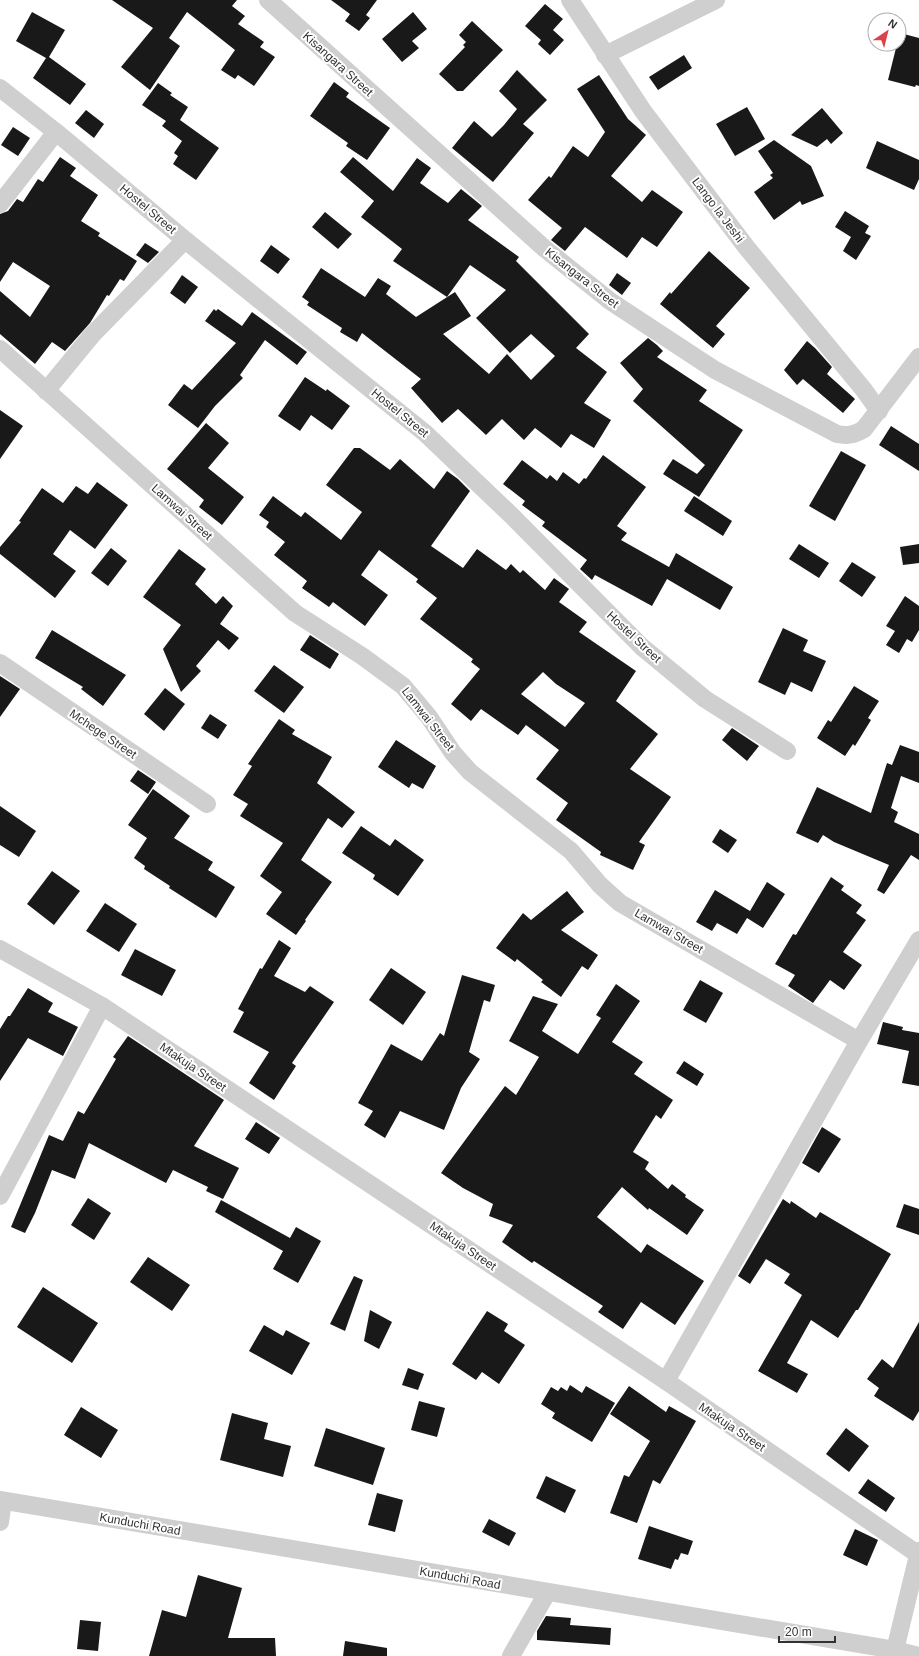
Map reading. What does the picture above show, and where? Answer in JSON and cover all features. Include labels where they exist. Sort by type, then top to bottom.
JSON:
[{"type":"street","name":"Kisangara Street","points":[[268,0],[544,248],[610,302],[715,370],[837,434],[846,436],[856,434],[864,429],[919,357]]},
{"type":"street","name":"Lango la Jeshi","points":[[570,0],[643,111],[747,248],[864,390],[879,411]]},
{"type":"street","points":[[605,55],[716,0]]},
{"type":"street","name":"Hostel Street","points":[[0,88],[56,132],[185,240],[425,433],[512,516],[642,647],[705,699],[787,751]]},
{"type":"street","points":[[0,204],[56,132]]},
{"type":"street","points":[[46,391],[92,335],[185,240]]},
{"type":"street","name":"Lamwai Street","points":[[0,349],[295,613],[362,656],[403,686],[429,717],[454,753],[470,772],[572,851],[600,885],[620,903],[859,1041]]},
{"type":"street","name":"Mchege Street","points":[[0,663],[207,804]]},
{"type":"street","points":[[666,1381],[859,1041],[919,940]]},
{"type":"street","name":"Mtakuja Street","points":[[0,949],[102,1006],[666,1381],[918,1553]]},
{"type":"street","points":[[0,1196],[102,1006]]},
{"type":"street","points":[[0,1522],[2,1501]]},
{"type":"street","name":"Kunduchi Road","points":[[2,1501],[895,1650],[919,1656]]},
{"type":"street","points":[[895,1650],[918,1553]]},
{"type":"street","points":[[511,1656],[547,1593]]},
{"type":"building","points":[[112,0],[237,0],[232,6],[245,16],[238,24],[264,42],[260,47],[275,57],[254,86],[238,75],[235,79],[221,70],[235,50],[187,12],[169,38],[180,46],[150,90],[121,67],[153,28]]},
{"type":"building","points":[[331,0],[377,0],[366,15],[370,18],[359,31],[345,21],[350,14]]},
{"type":"building","points":[[545,4],[563,19],[553,30],[564,40],[550,55],[538,44],[541,40],[525,26]]},
{"type":"building","points":[[32,12],[65,30],[49,57],[86,84],[70,105],[33,78],[46,58],[16,41]]},
{"type":"building","points":[[413,12],[427,29],[412,41],[419,48],[402,62],[382,39]]},
{"type":"building","points":[[472,21],[503,50],[463,91],[457,91],[439,74],[465,47],[463,45],[466,42],[459,35]]},
{"type":"building","points":[[907,35],[919,38],[919,86],[916,85],[915,87],[888,80],[895,52],[907,52]]},
{"type":"building","points":[[684,55],[692,68],[658,90],[649,77]]},
{"type":"building","points":[[517,70],[547,100],[523,124],[534,133],[493,182],[452,148],[474,121],[492,137],[504,125],[517,109],[499,91]]},
{"type":"building","points":[[599,75],[628,119],[646,135],[611,176],[642,202],[652,190],[683,212],[657,247],[642,237],[627,258],[585,227],[565,251],[551,240],[562,228],[528,200],[549,176],[551,178],[573,146],[588,157],[605,132],[577,89]]},
{"type":"building","points":[[334,82],[349,93],[346,97],[390,128],[367,160],[346,146],[348,143],[310,116]]},
{"type":"building","points":[[158,83],[172,93],[170,95],[188,107],[180,120],[219,148],[196,180],[173,164],[178,156],[174,153],[182,141],[162,126],[166,121],[142,105]]},
{"type":"building","points":[[747,107],[765,139],[735,156],[716,124]]},
{"type":"building","points":[[822,108],[843,133],[831,144],[827,139],[817,147],[791,135]]},
{"type":"building","points":[[86,110],[104,124],[94,138],[75,123]]},
{"type":"building","points":[[13,127],[30,138],[18,156],[1,145]]},
{"type":"building","points":[[774,140],[811,166],[824,196],[802,205],[800,201],[774,220],[754,192],[773,178],[770,175],[773,173],[758,151]]},
{"type":"building","points":[[877,141],[919,160],[919,179],[914,190],[866,168]]},
{"type":"building","points":[[60,157],[76,168],[70,176],[98,195],[81,221],[100,233],[98,236],[137,261],[124,281],[120,279],[109,296],[107,295],[90,323],[65,351],[52,342],[35,364],[0,334],[0,291],[30,317],[50,286],[13,262],[0,282],[0,214],[8,211],[17,199],[23,202],[38,179],[43,182]]},
{"type":"building","points":[[353,157],[393,191],[417,158],[431,168],[420,183],[448,203],[461,189],[482,206],[468,220],[519,257],[516,261],[589,334],[576,348],[607,372],[584,403],[611,420],[594,448],[571,434],[561,448],[535,428],[524,440],[502,419],[486,435],[458,409],[442,423],[411,388],[421,379],[362,333],[357,342],[340,332],[342,328],[307,305],[309,302],[302,297],[321,268],[365,297],[378,278],[391,286],[386,294],[416,317],[455,292],[471,316],[443,334],[489,374],[507,354],[531,380],[555,356],[531,334],[510,353],[476,318],[506,290],[470,265],[447,297],[393,261],[402,249],[361,217],[374,201],[340,172]]},
{"type":"building","points":[[845,211],[869,226],[865,233],[871,236],[856,260],[843,251],[851,237],[835,227]]},
{"type":"building","points":[[325,212],[352,234],[338,249],[312,227]]},
{"type":"building","points":[[145,243],[159,252],[148,263],[136,255]]},
{"type":"building","points":[[271,245],[290,259],[278,274],[260,261]]},
{"type":"building","points":[[709,251],[750,288],[716,326],[725,334],[713,348],[660,304],[670,292],[671,294]]},
{"type":"building","points":[[617,273],[631,283],[622,295],[609,285]]},
{"type":"building","points":[[182,275],[198,287],[185,304],[170,293]]},
{"type":"building","points":[[214,309],[216,311],[218,309],[242,326],[252,312],[307,352],[297,365],[265,340],[240,375],[243,378],[215,406],[198,428],[168,405],[184,384],[192,390],[236,343],[205,321]]},
{"type":"building","points":[[648,338],[663,351],[657,357],[707,390],[699,401],[743,430],[699,497],[663,474],[673,459],[697,474],[705,465],[633,401],[643,389],[620,363]]},
{"type":"building","points":[[807,341],[832,367],[827,374],[855,399],[843,413],[803,379],[797,385],[784,370]]},
{"type":"building","points":[[305,377],[326,391],[327,389],[350,406],[332,430],[311,415],[300,431],[278,416]]},
{"type":"building","points":[[0,410],[23,426],[0,459]]},
{"type":"building","points":[[206,423],[229,443],[208,468],[244,497],[222,525],[199,507],[204,500],[167,469]]},
{"type":"building","points":[[891,426],[919,444],[919,471],[879,445]]},
{"type":"building","points":[[354,448],[360,448],[390,470],[400,459],[434,489],[447,471],[470,491],[431,546],[463,568],[477,549],[506,570],[511,564],[520,573],[523,570],[545,590],[554,578],[569,589],[559,602],[587,622],[579,632],[636,671],[616,701],[658,734],[630,769],[671,797],[639,842],[645,845],[633,870],[600,855],[601,852],[556,820],[568,803],[536,779],[559,750],[526,725],[518,735],[481,709],[471,721],[451,704],[480,669],[471,662],[473,659],[420,619],[437,598],[416,582],[418,579],[379,550],[361,575],[388,595],[365,626],[333,602],[329,607],[302,588],[307,581],[274,555],[285,542],[266,527],[269,522],[259,515],[273,496],[301,517],[305,512],[341,540],[362,512],[326,485]],"holes":[[[543,672],[556,684],[585,703],[565,727],[521,694]]]},
{"type":"building","points":[[841,451],[866,465],[835,521],[809,506]]},
{"type":"building","points":[[603,455],[646,487],[617,526],[627,533],[621,540],[669,567],[676,553],[733,587],[720,610],[667,579],[652,606],[595,575],[592,580],[580,569],[587,560],[542,526],[545,522],[522,505],[525,501],[503,484],[522,460],[547,479],[550,475],[557,481],[563,472],[579,484],[584,478],[586,479]]},
{"type":"building","points":[[97,482],[128,505],[95,549],[70,530],[53,554],[76,571],[55,598],[0,554],[0,547],[21,522],[19,521],[42,488],[63,503],[76,486],[88,494]]},
{"type":"building","points":[[694,496],[732,521],[723,536],[684,511]]},
{"type":"building","points":[[799,544],[829,563],[819,578],[789,559]]},
{"type":"building","points":[[919,544],[919,563],[903,565],[900,547]]},
{"type":"building","points":[[111,548],[127,561],[108,586],[91,573]]},
{"type":"building","points":[[179,549],[206,569],[195,584],[216,604],[223,596],[233,606],[220,624],[239,638],[229,650],[218,640],[196,666],[201,671],[181,692],[163,649],[181,625],[143,597]]},
{"type":"building","points":[[852,562],[876,577],[862,597],[839,581]]},
{"type":"building","points":[[905,596],[919,606],[919,630],[912,642],[907,639],[899,653],[886,645],[895,631],[886,626]]},
{"type":"building","points":[[783,628],[808,640],[803,651],[826,661],[812,692],[791,682],[785,695],[758,682]]},
{"type":"building","points":[[52,630],[126,675],[103,706],[81,689],[83,687],[35,658]]},
{"type":"building","points":[[310,635],[339,654],[330,669],[300,650]]},
{"type":"building","points":[[274,665],[304,687],[284,713],[254,691]]},
{"type":"building","points":[[0,676],[20,689],[0,717]]},
{"type":"building","points":[[854,686],[879,701],[868,718],[871,720],[855,746],[853,744],[845,756],[817,738],[828,720],[831,722]]},
{"type":"building","points":[[165,688],[185,704],[164,731],[144,714]]},
{"type":"building","points":[[210,714],[227,725],[218,739],[201,728]]},
{"type":"building","points":[[279,719],[295,730],[292,734],[332,757],[317,783],[355,812],[342,828],[328,818],[301,860],[332,882],[296,935],[266,914],[282,892],[260,876],[283,843],[240,816],[248,804],[233,795],[252,766],[248,764]]},
{"type":"building","points":[[732,728],[759,746],[747,761],[722,740]]},
{"type":"building","points":[[396,740],[436,766],[423,789],[412,783],[409,788],[378,767]]},
{"type":"building","points":[[900,745],[919,752],[919,783],[901,776],[891,808],[898,812],[894,822],[919,834],[919,860],[911,855],[884,894],[877,890],[889,865],[834,842],[823,835],[818,843],[796,833],[817,787],[871,813],[887,763],[892,765]]},
{"type":"building","points":[[138,770],[156,782],[148,794],[130,781]]},
{"type":"building","points":[[153,789],[190,816],[174,838],[213,862],[208,870],[235,887],[216,918],[169,888],[170,886],[144,869],[145,866],[134,858],[147,838],[128,825]]},
{"type":"building","points":[[0,806],[36,831],[19,857],[0,845]]},
{"type":"building","points":[[361,826],[390,846],[395,839],[424,860],[398,896],[373,879],[375,875],[342,853]]},
{"type":"building","points":[[720,829],[737,840],[728,853],[712,842]]},
{"type":"building","points":[[52,871],[80,891],[54,925],[27,904]]},
{"type":"building","points":[[831,877],[844,886],[841,890],[862,905],[856,913],[866,920],[843,952],[862,965],[844,990],[830,980],[813,1003],[788,986],[795,975],[775,964],[793,934],[796,935]]},
{"type":"building","points":[[767,882],[785,894],[763,928],[747,918],[737,934],[717,923],[712,931],[696,922],[715,890],[750,911]]},
{"type":"building","points":[[567,891],[584,912],[561,930],[598,955],[588,970],[582,966],[561,997],[541,982],[543,980],[517,959],[515,962],[496,948],[523,913],[531,920]]},
{"type":"building","points":[[105,903],[137,924],[119,952],[86,931]]},
{"type":"building","points":[[279,940],[291,948],[274,976],[305,992],[310,986],[334,1002],[292,1063],[296,1066],[274,1100],[249,1083],[269,1052],[233,1032],[244,1012],[238,1009],[260,968],[262,969]]},
{"type":"building","points":[[135,949],[176,970],[162,996],[121,975]]},
{"type":"building","points":[[391,968],[426,992],[403,1025],[369,1000]]},
{"type":"building","points":[[462,975],[495,985],[490,1002],[484,1000],[469,1052],[480,1059],[461,1088],[444,1130],[400,1111],[385,1138],[364,1125],[373,1111],[358,1103],[391,1044],[422,1061],[440,1033],[444,1036]]},
{"type":"building","points":[[700,980],[723,993],[706,1023],[683,1010]]},
{"type":"building","points":[[616,984],[640,1001],[612,1042],[643,1062],[634,1074],[673,1100],[661,1119],[656,1115],[633,1152],[649,1162],[645,1169],[668,1189],[672,1184],[686,1195],[685,1197],[704,1210],[687,1235],[649,1208],[648,1210],[622,1187],[597,1217],[641,1253],[647,1244],[704,1281],[675,1325],[641,1302],[623,1329],[598,1312],[603,1306],[534,1261],[532,1263],[502,1242],[513,1225],[489,1216],[493,1204],[463,1188],[441,1173],[505,1086],[516,1095],[539,1057],[509,1041],[533,996],[558,1004],[542,1031],[578,1054],[601,1018],[596,1015]]},
{"type":"building","points":[[28,988],[53,1003],[48,1012],[78,1027],[63,1056],[28,1038],[0,1081],[0,1029]]},
{"type":"building","points":[[883,1022],[903,1027],[902,1030],[919,1033],[919,1086],[902,1083],[909,1051],[877,1044]]},
{"type":"building","points":[[128,1036],[224,1100],[194,1146],[239,1168],[223,1199],[206,1191],[208,1187],[173,1170],[166,1183],[89,1143],[75,1179],[52,1170],[35,1213],[25,1233],[11,1227],[49,1135],[63,1141],[78,1111],[84,1114],[116,1059],[113,1057]]},
{"type":"building","points":[[684,1061],[704,1074],[697,1086],[676,1073]]},
{"type":"building","points":[[256,1122],[280,1138],[269,1154],[245,1139]]},
{"type":"building","points":[[822,1127],[841,1139],[819,1173],[802,1163]]},
{"type":"building","points":[[88,1198],[111,1213],[94,1240],[71,1225]]},
{"type":"building","points":[[783,1199],[790,1204],[791,1201],[816,1218],[820,1212],[891,1254],[858,1310],[856,1310],[838,1338],[811,1320],[787,1363],[808,1374],[797,1393],[758,1371],[802,1295],[784,1283],[790,1274],[766,1259],[750,1284],[738,1276]]},
{"type":"building","points":[[221,1200],[290,1238],[296,1227],[321,1241],[298,1283],[273,1269],[283,1251],[215,1212]]},
{"type":"building","points":[[904,1204],[919,1209],[919,1235],[896,1227]]},
{"type":"building","points":[[148,1257],[190,1285],[172,1311],[130,1282]]},
{"type":"building","points":[[354,1276],[363,1280],[345,1331],[330,1324]]},
{"type":"building","points":[[43,1287],[98,1323],[72,1363],[17,1327]]},
{"type":"building","points":[[370,1310],[392,1322],[379,1349],[364,1341]]},
{"type":"building","points":[[487,1311],[508,1324],[504,1331],[525,1345],[499,1384],[482,1372],[476,1380],[452,1364]]},
{"type":"building","points":[[919,1322],[919,1411],[913,1421],[874,1396],[879,1388],[867,1379],[882,1359],[893,1368]]},
{"type":"building","points":[[264,1325],[283,1336],[286,1330],[310,1343],[292,1375],[249,1351]]},
{"type":"building","points":[[408,1368],[424,1374],[418,1390],[402,1385]]},
{"type":"building","points":[[570,1385],[582,1393],[586,1386],[615,1403],[592,1442],[552,1418],[555,1413],[541,1404],[551,1387],[558,1391],[561,1387],[567,1391]]},
{"type":"building","points":[[629,1386],[666,1412],[669,1406],[696,1421],[660,1484],[653,1480],[637,1523],[610,1513],[624,1475],[629,1477],[650,1441],[610,1414]]},
{"type":"building","points":[[419,1401],[445,1408],[437,1437],[411,1430]]},
{"type":"building","points":[[81,1407],[118,1430],[101,1458],[64,1435]]},
{"type":"building","points":[[232,1413],[268,1423],[264,1439],[291,1446],[283,1477],[220,1460]]},
{"type":"building","points":[[326,1428],[385,1448],[373,1485],[314,1466]]},
{"type":"building","points":[[846,1428],[869,1446],[849,1472],[826,1454]]},
{"type":"building","points":[[546,1476],[576,1490],[565,1513],[536,1498]]},
{"type":"building","points":[[868,1479],[895,1498],[886,1512],[858,1493]]},
{"type":"building","points":[[377,1493],[403,1500],[395,1532],[368,1525]]},
{"type":"building","points":[[489,1519],[516,1533],[509,1546],[482,1532]]},
{"type":"building","points":[[649,1526],[693,1541],[688,1555],[681,1553],[678,1560],[675,1559],[671,1569],[638,1559]]},
{"type":"building","points":[[855,1529],[878,1540],[867,1566],[843,1555]]},
{"type":"building","points":[[198,1575],[242,1588],[228,1638],[275,1638],[276,1656],[149,1656],[162,1610],[186,1617]]},
{"type":"building","points":[[546,1616],[571,1618],[570,1625],[611,1628],[610,1645],[537,1640],[537,1631]]},
{"type":"building","points":[[80,1620],[101,1622],[98,1651],[77,1649]]},
{"type":"building","points":[[345,1641],[387,1648],[387,1656],[343,1656]]}]
